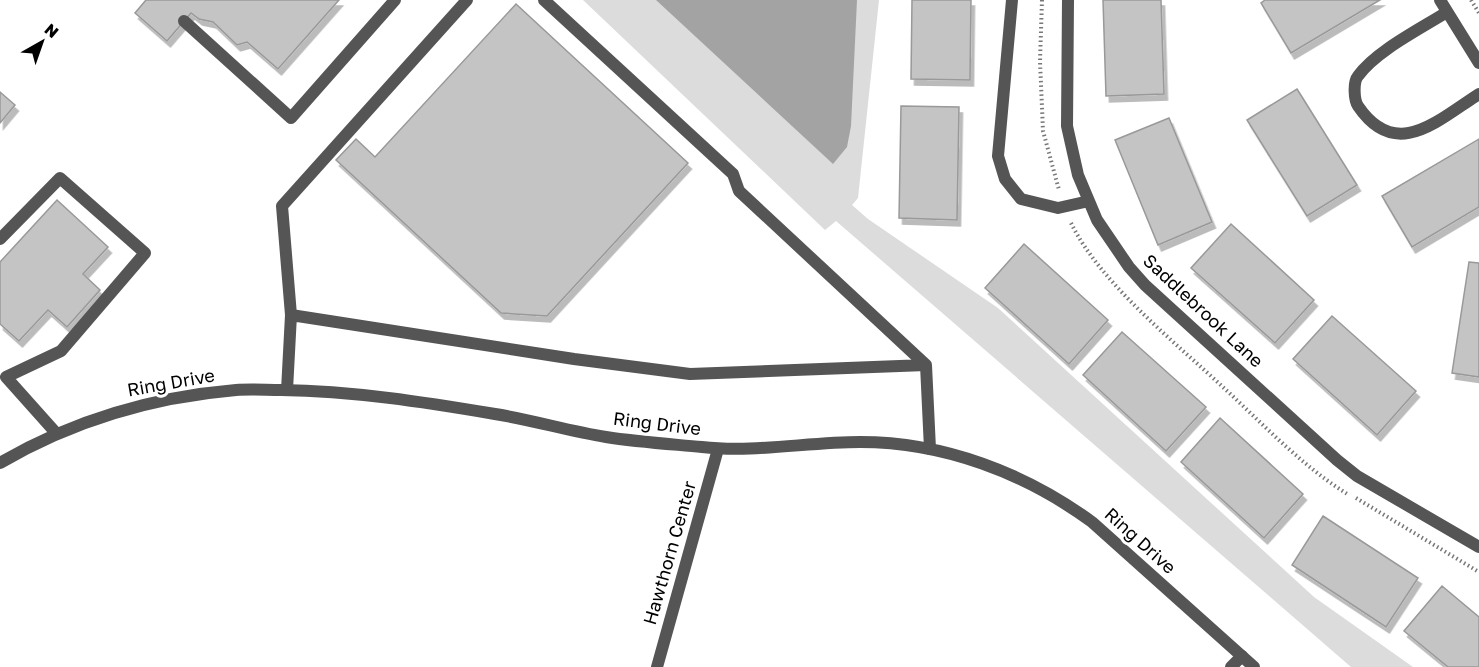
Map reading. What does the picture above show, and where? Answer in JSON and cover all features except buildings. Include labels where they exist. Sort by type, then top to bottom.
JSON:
[{"type":"street","points":[[184,21],[291,118],[395,0]]},
{"type":"street","points":[[287,390],[291,315],[282,206],[467,0]]},
{"type":"street","points":[[544,0],[733,174],[739,191],[926,365],[930,449]]},
{"type":"street","points":[[1012,0],[998,156],[1005,179],[1021,199],[1058,208],[1089,201]]},
{"type":"street","name":"Saddlebrook Lane","points":[[1068,0],[1067,126],[1078,175],[1097,220],[1129,267],[1145,285],[1337,460],[1357,476],[1479,547]]},
{"type":"street","points":[[1440,0],[1479,63]]},
{"type":"street","points":[[1447,12],[1370,61],[1356,79],[1355,102],[1367,120],[1388,133],[1407,135],[1429,125],[1479,94]]},
{"type":"street","points":[[0,239],[60,178],[145,253],[62,351],[6,377],[56,433]]},
{"type":"street","points":[[291,315],[574,359],[690,374],[926,365]]},
{"type":"street","name":"Ring Drive","points":[[0,464],[56,433],[120,411],[167,400],[237,390],[287,390],[375,396],[495,414],[606,437],[718,449],[862,442],[930,449],[973,459],[1032,484],[1070,505],[1254,667]]},
{"type":"street","name":"Hawthorn Center","points":[[657,667],[718,449]]},
{"type":"street","points":[[1231,667],[1242,656]]},
{"type":"path","points":[[1471,0],[1479,13]]},
{"type":"shaded area","points":[[583,0],[879,0],[858,198],[852,205],[868,219],[998,308],[1314,597],[1413,667],[1351,667],[836,221],[825,230]]},
{"type":"shaded area","points":[[656,0],[857,0],[851,126],[847,147],[833,164]]}]
